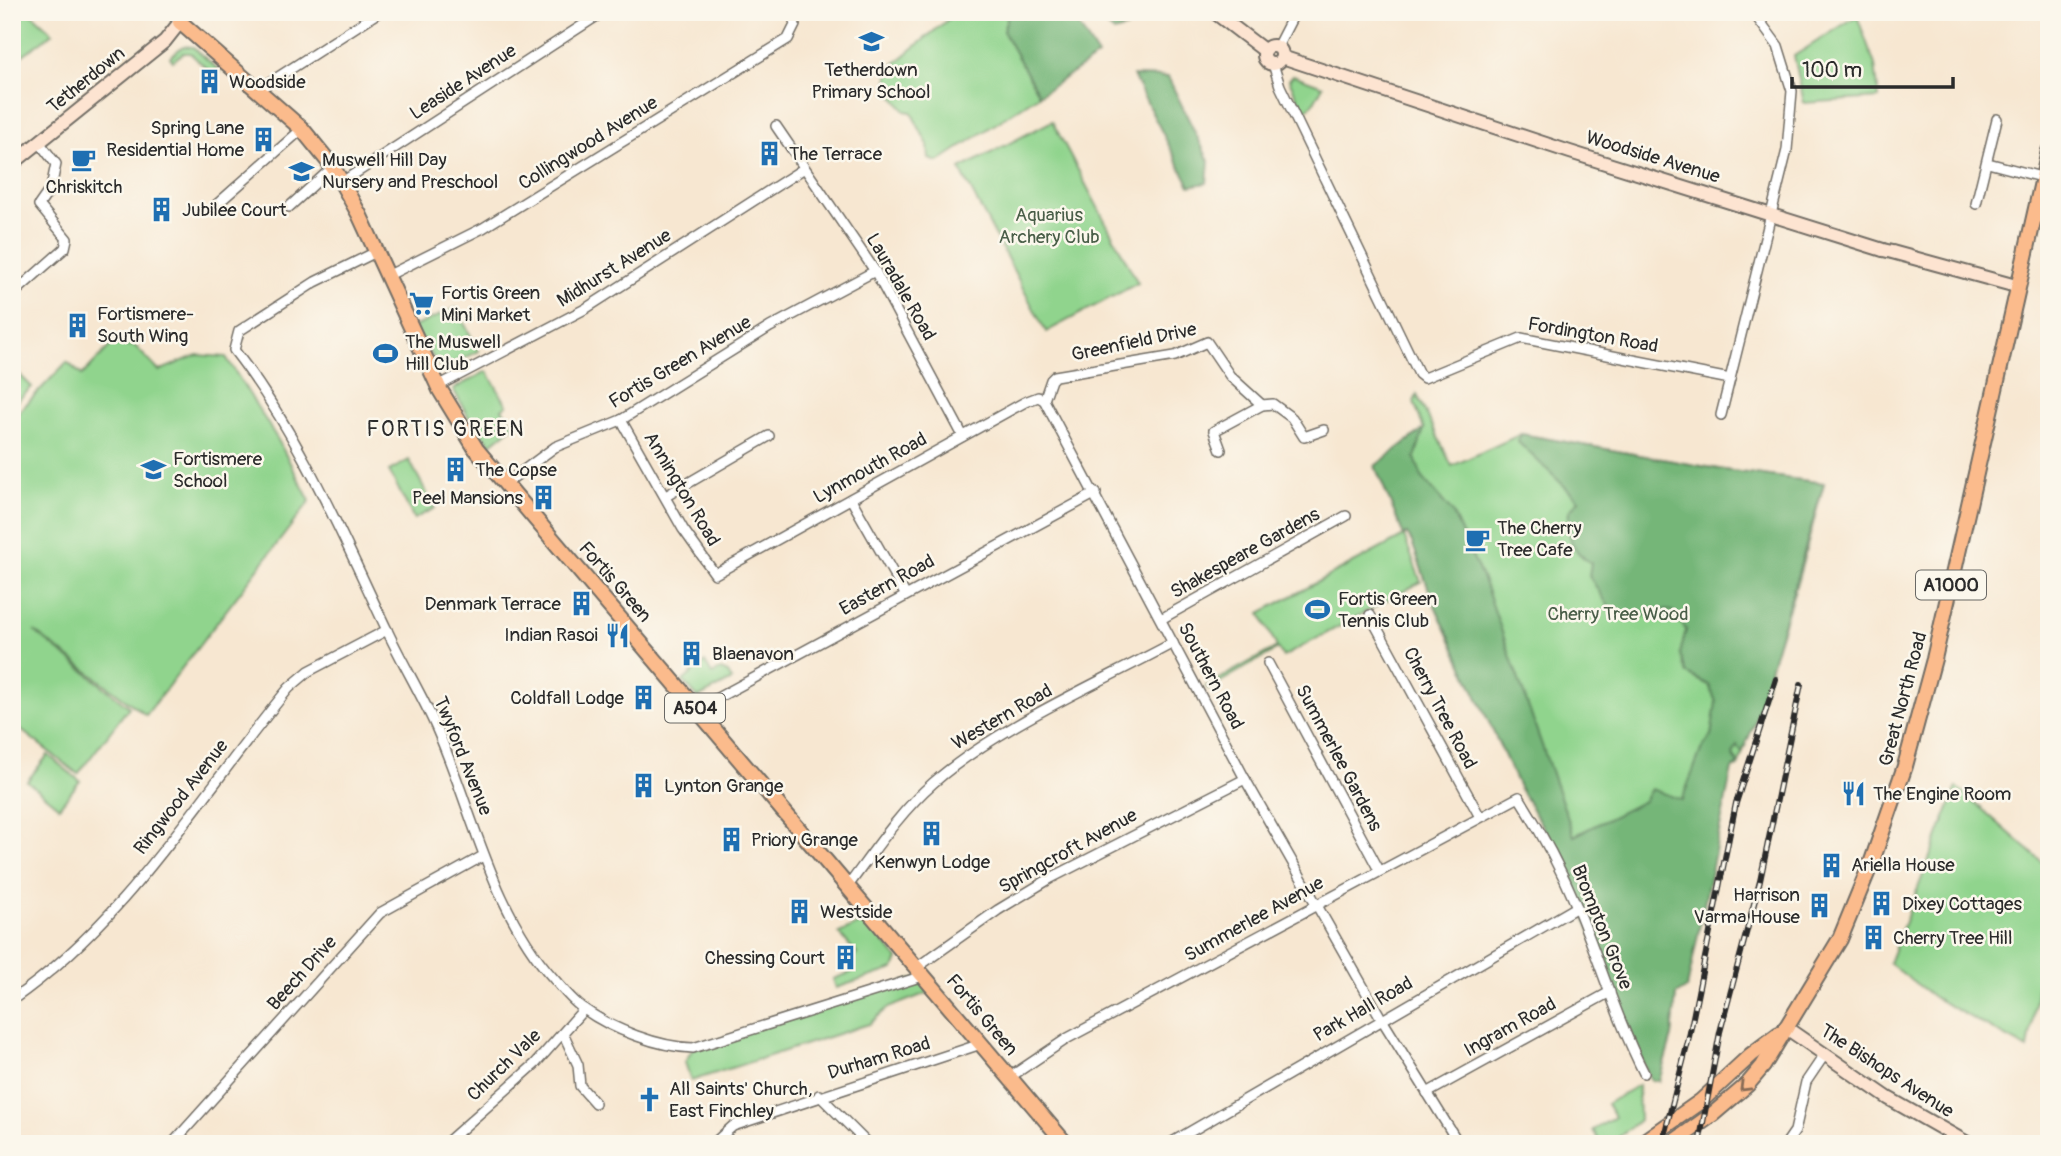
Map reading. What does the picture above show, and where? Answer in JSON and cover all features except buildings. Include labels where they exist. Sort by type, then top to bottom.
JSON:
[{"type":"main road","name":"Fortis Green","points":[[177,16],[302,129],[333,167],[438,386],[469,439],[1066,1144]]},
{"type":"main road","name":"Great North Road","points":[[1671,1144],[1688,1134],[1747,1085],[1763,1066],[1840,939],[1872,861],[1906,766],[1934,659],[2016,286],[2049,151]]},
{"type":"main road","name":"Great North Road","points":[[1640,1144],[1701,1101],[1784,1029]]},
{"type":"street","points":[[258,90],[379,12]]},
{"type":"street","name":"Leaside Avenue","points":[[342,182],[603,12]]},
{"type":"street","name":"Collingwood Avenue","points":[[387,276],[495,221],[788,39],[795,25],[792,12]]},
{"type":"street","name":"Woodside Avenue","points":[[1214,12],[1274,55],[1570,152],[1892,252],[2016,286]]},
{"type":"street","points":[[1274,55],[1295,12]]},
{"type":"street","points":[[1721,415],[1787,150],[1792,90],[1778,46],[1753,12]]},
{"type":"street","name":"Tetherdown","points":[[12,164],[165,41],[177,16]]},
{"type":"street","name":"Fordington Road","points":[[1274,55],[1280,86],[1419,374],[1424,377],[1521,338],[1730,379]]},
{"type":"street","points":[[1976,204],[1997,119]]},
{"type":"street","name":"Lauradale Road","points":[[776,126],[875,271],[963,436]]},
{"type":"street","points":[[215,206],[302,129]]},
{"type":"street","points":[[12,295],[65,248],[67,239],[39,205],[51,188],[56,164],[39,142]]},
{"type":"street","points":[[1987,163],[2041,177]]},
{"type":"street","points":[[289,207],[333,167]]},
{"type":"street","name":"Midhurst Avenue","points":[[438,386],[584,309],[803,169]]},
{"type":"street","name":"Twyford Avenue","points":[[376,252],[315,282],[239,331],[234,350],[284,423],[351,551],[436,728],[483,856],[527,940],[552,977],[584,1009],[656,1041],[693,1048],[920,972]]},
{"type":"street","name":"Fortis Green Avenue","points":[[505,484],[555,447],[621,420],[770,327],[875,271]]},
{"type":"street","name":"Greenfield Drive","points":[[1044,400],[1055,376],[1175,356],[1206,342],[1230,376],[1262,405],[1273,404],[1292,418],[1304,437],[1324,430]]},
{"type":"street","name":"Lynmouth Road","points":[[715,574],[1034,398],[1044,400]]},
{"type":"street","name":"Southern Road","points":[[1044,400],[1096,493],[1245,779],[1381,1018],[1459,1144]]},
{"type":"street","points":[[1221,450],[1214,431],[1262,405]]},
{"type":"street","name":"Annington Road","points":[[621,420],[683,529],[715,574]]},
{"type":"street","points":[[666,496],[769,436]]},
{"type":"street","name":"Eastern Road","points":[[697,709],[905,594],[1096,493]]},
{"type":"street","points":[[851,499],[905,594]]},
{"type":"street","name":"Shakespeare Gardens","points":[[1161,619],[1346,516]]},
{"type":"street","name":"Cherry Tree Road","points":[[1370,615],[1480,817]]},
{"type":"street","name":"Ringwood Avenue","points":[[12,1000],[61,962],[117,906],[289,688],[309,671],[387,630]]},
{"type":"street","name":"Western Road","points":[[848,886],[902,816],[956,764],[986,744],[1173,643]]},
{"type":"street","name":"Summerlee Gardens","points":[[1268,663],[1379,870]]},
{"type":"street","name":"Springcroft Avenue","points":[[920,972],[998,910],[1051,878],[1245,779]]},
{"type":"street","name":"Summerlee Avenue","points":[[1010,1077],[1068,1038],[1519,797]]},
{"type":"street","name":"Brompton Grove","points":[[1519,797],[1554,856],[1577,906],[1625,1035],[1644,1073]]},
{"type":"street","name":"Beech Drive","points":[[172,1144],[380,913],[483,856]]},
{"type":"street","name":"Park Hall Road","points":[[1169,1144],[1577,906]]},
{"type":"street","name":"Ingram Road","points":[[1427,1093],[1610,992]]},
{"type":"street","name":"Church Vale","points":[[445,1144],[535,1064],[584,1009]]},
{"type":"street","name":"The Bishops Avenue","points":[[1784,1029],[1888,1098],[1969,1144]]},
{"type":"street","points":[[563,1033],[578,1065],[580,1086],[595,1103]]},
{"type":"street","name":"Durham Road","points":[[713,1144],[733,1126],[819,1095],[981,1044]]},
{"type":"street","points":[[1786,1144],[1795,1131],[1806,1082],[1825,1054]]},
{"type":"street","points":[[819,1095],[868,1144]]},
{"type":"green space","points":[[12,12],[30,12],[53,33],[12,63]]},
{"type":"green space","points":[[957,12],[1009,12],[1003,31],[1039,95],[938,162],[929,159],[928,145],[911,112],[905,111],[890,92],[887,70]]},
{"type":"green space","points":[[1009,12],[1070,12],[1098,56],[1039,95],[1003,31]]},
{"type":"green space","points":[[1091,12],[1121,12],[1127,28],[1114,32]]},
{"type":"green space","points":[[1857,16],[1875,65],[1879,98],[1804,103],[1794,56]]},
{"type":"green space","points":[[183,46],[193,47],[220,71],[215,76],[190,53],[183,53],[173,61],[170,57]]},
{"type":"green space","points":[[1293,75],[1323,86],[1313,104],[1304,111],[1289,80]]},
{"type":"green space","points":[[1133,76],[1168,77],[1209,161],[1207,183],[1190,186]]},
{"type":"green space","name":"Aquarius Archery Club","points":[[1052,121],[1138,283],[1046,332],[960,169]]},
{"type":"green space","points":[[456,308],[479,351],[442,369],[411,328]]},
{"type":"green space","name":"Fortismere School","points":[[112,344],[135,346],[159,371],[197,355],[226,357],[278,440],[310,501],[146,715],[34,631],[129,707],[78,774],[12,723],[12,419],[67,362],[82,375]]},
{"type":"green space","points":[[12,367],[32,387],[12,406]]},
{"type":"green space","points":[[487,371],[507,405],[502,409],[514,425],[491,444],[472,423],[453,389]]},
{"type":"green space","name":"Cherry Tree Wood","points":[[1417,395],[1452,466],[1521,434],[1724,470],[1824,483],[1798,580],[1738,767],[1724,772],[1676,995],[1672,1036],[1659,1081],[1651,1080],[1625,1026],[1574,887],[1559,854],[1519,787],[1433,601],[1412,542],[1375,466],[1424,429],[1414,402]]},
{"type":"green space","name":"Cherry Tree Wood","points":[[1424,429],[1415,458],[1422,477],[1452,512],[1485,584],[1574,836],[1644,801],[1651,789],[1682,800],[1701,750],[1711,736],[1716,702],[1709,685],[1687,674],[1680,654],[1686,630],[1672,611],[1661,610],[1632,620],[1611,610],[1589,576],[1591,563],[1578,553],[1571,542],[1569,511],[1579,500],[1518,442],[1521,434],[1724,470],[1824,483],[1754,725],[1742,753],[1737,746],[1733,755],[1739,764],[1732,769],[1687,988],[1676,995],[1672,1036],[1659,1081],[1651,1080],[1625,1026],[1574,887],[1559,854],[1519,787],[1433,601],[1412,542],[1407,534],[1404,536],[1375,466]]},
{"type":"green space","points":[[409,460],[435,508],[414,519],[389,471]]},
{"type":"green space","name":"Fortis Green Tennis Club","points":[[1404,536],[1421,582],[1283,657],[1278,649],[1208,689],[1206,686],[1277,647],[1260,613]]},
{"type":"green space","points":[[705,662],[712,674],[721,670],[728,673],[732,680],[698,698],[683,681]]},
{"type":"green space","points":[[48,755],[80,781],[59,807],[27,781]]},
{"type":"green space","points":[[1957,787],[2049,868],[2049,916],[2028,1049],[1935,998],[1889,963]]},
{"type":"green space","points":[[866,921],[898,959],[894,969],[836,988],[833,979],[852,972],[850,960],[857,954],[839,933]]},
{"type":"green space","points":[[923,976],[935,990],[888,1008],[869,1024],[691,1081],[685,1062],[693,1048]]},
{"type":"green space","points":[[1638,1085],[1639,1120],[1611,1144],[1601,1144],[1593,1130],[1615,1117],[1607,1104]]},
{"type":"railway","points":[[1662,1144],[1688,1042],[1736,803],[1776,679]]},
{"type":"railway","points":[[1699,1144],[1720,1032],[1760,881],[1801,684]]},
{"type":"place","name":"Tetherdown Primary School","points":[[871,42]]},
{"type":"place","name":"Woodside","points":[[209,82]]},
{"type":"place","name":"Spring Lane Residential Home","points":[[264,139]]},
{"type":"place","name":"The Terrace","points":[[769,154]]},
{"type":"place","name":"Chriskitch","points":[[84,159]]},
{"type":"place","name":"Muswell Hill Day Nursery and Preschool","points":[[302,171]]},
{"type":"place","name":"Jubilee Court","points":[[162,210]]},
{"type":"place","name":"Fortis Green Mini Market","points":[[421,304]]},
{"type":"place","name":"Fortismere- South Wing","points":[[77,325]]},
{"type":"place","name":"The Muswell Hill Club","points":[[385,353]]},
{"type":"place","name":"Fortismere School","points":[[153,470]]},
{"type":"place","name":"The Copse","points":[[455,470]]},
{"type":"place","name":"Peel Mansions","points":[[543,498]]},
{"type":"place","name":"The Cherry Tree Cafe","points":[[1477,539]]},
{"type":"place","name":"Denmark Terrace","points":[[581,604]]},
{"type":"place","name":"Fortis Green Tennis Club","points":[[1318,610]]},
{"type":"place","name":"Indian Rasoi","points":[[618,635]]},
{"type":"place","name":"Blaenavon","points":[[692,654]]},
{"type":"place","name":"Coldfall Lodge","points":[[644,698]]},
{"type":"place","name":"Lynton Grange","points":[[644,786]]},
{"type":"place","name":"The Engine Room","points":[[1853,794]]},
{"type":"place","name":"Kenwyn Lodge","points":[[932,834]]},
{"type":"place","name":"Priory Grange","points":[[731,840]]},
{"type":"place","name":"Ariella House","points":[[1831,865]]},
{"type":"place","name":"Dixey Cottages","points":[[1882,904]]},
{"type":"place","name":"Harrison Varma House","points":[[1820,906]]},
{"type":"place","name":"Westside","points":[[800,912]]},
{"type":"place","name":"Cherry Tree Hill","points":[[1873,938]]},
{"type":"place","name":"Chessing Court","points":[[845,958]]},
{"type":"place","name":"All Saints' Church, East Finchley","points":[[649,1100]]},
{"type":"district","name":"FORTIS GREEN","points":[[446,429]]}]
